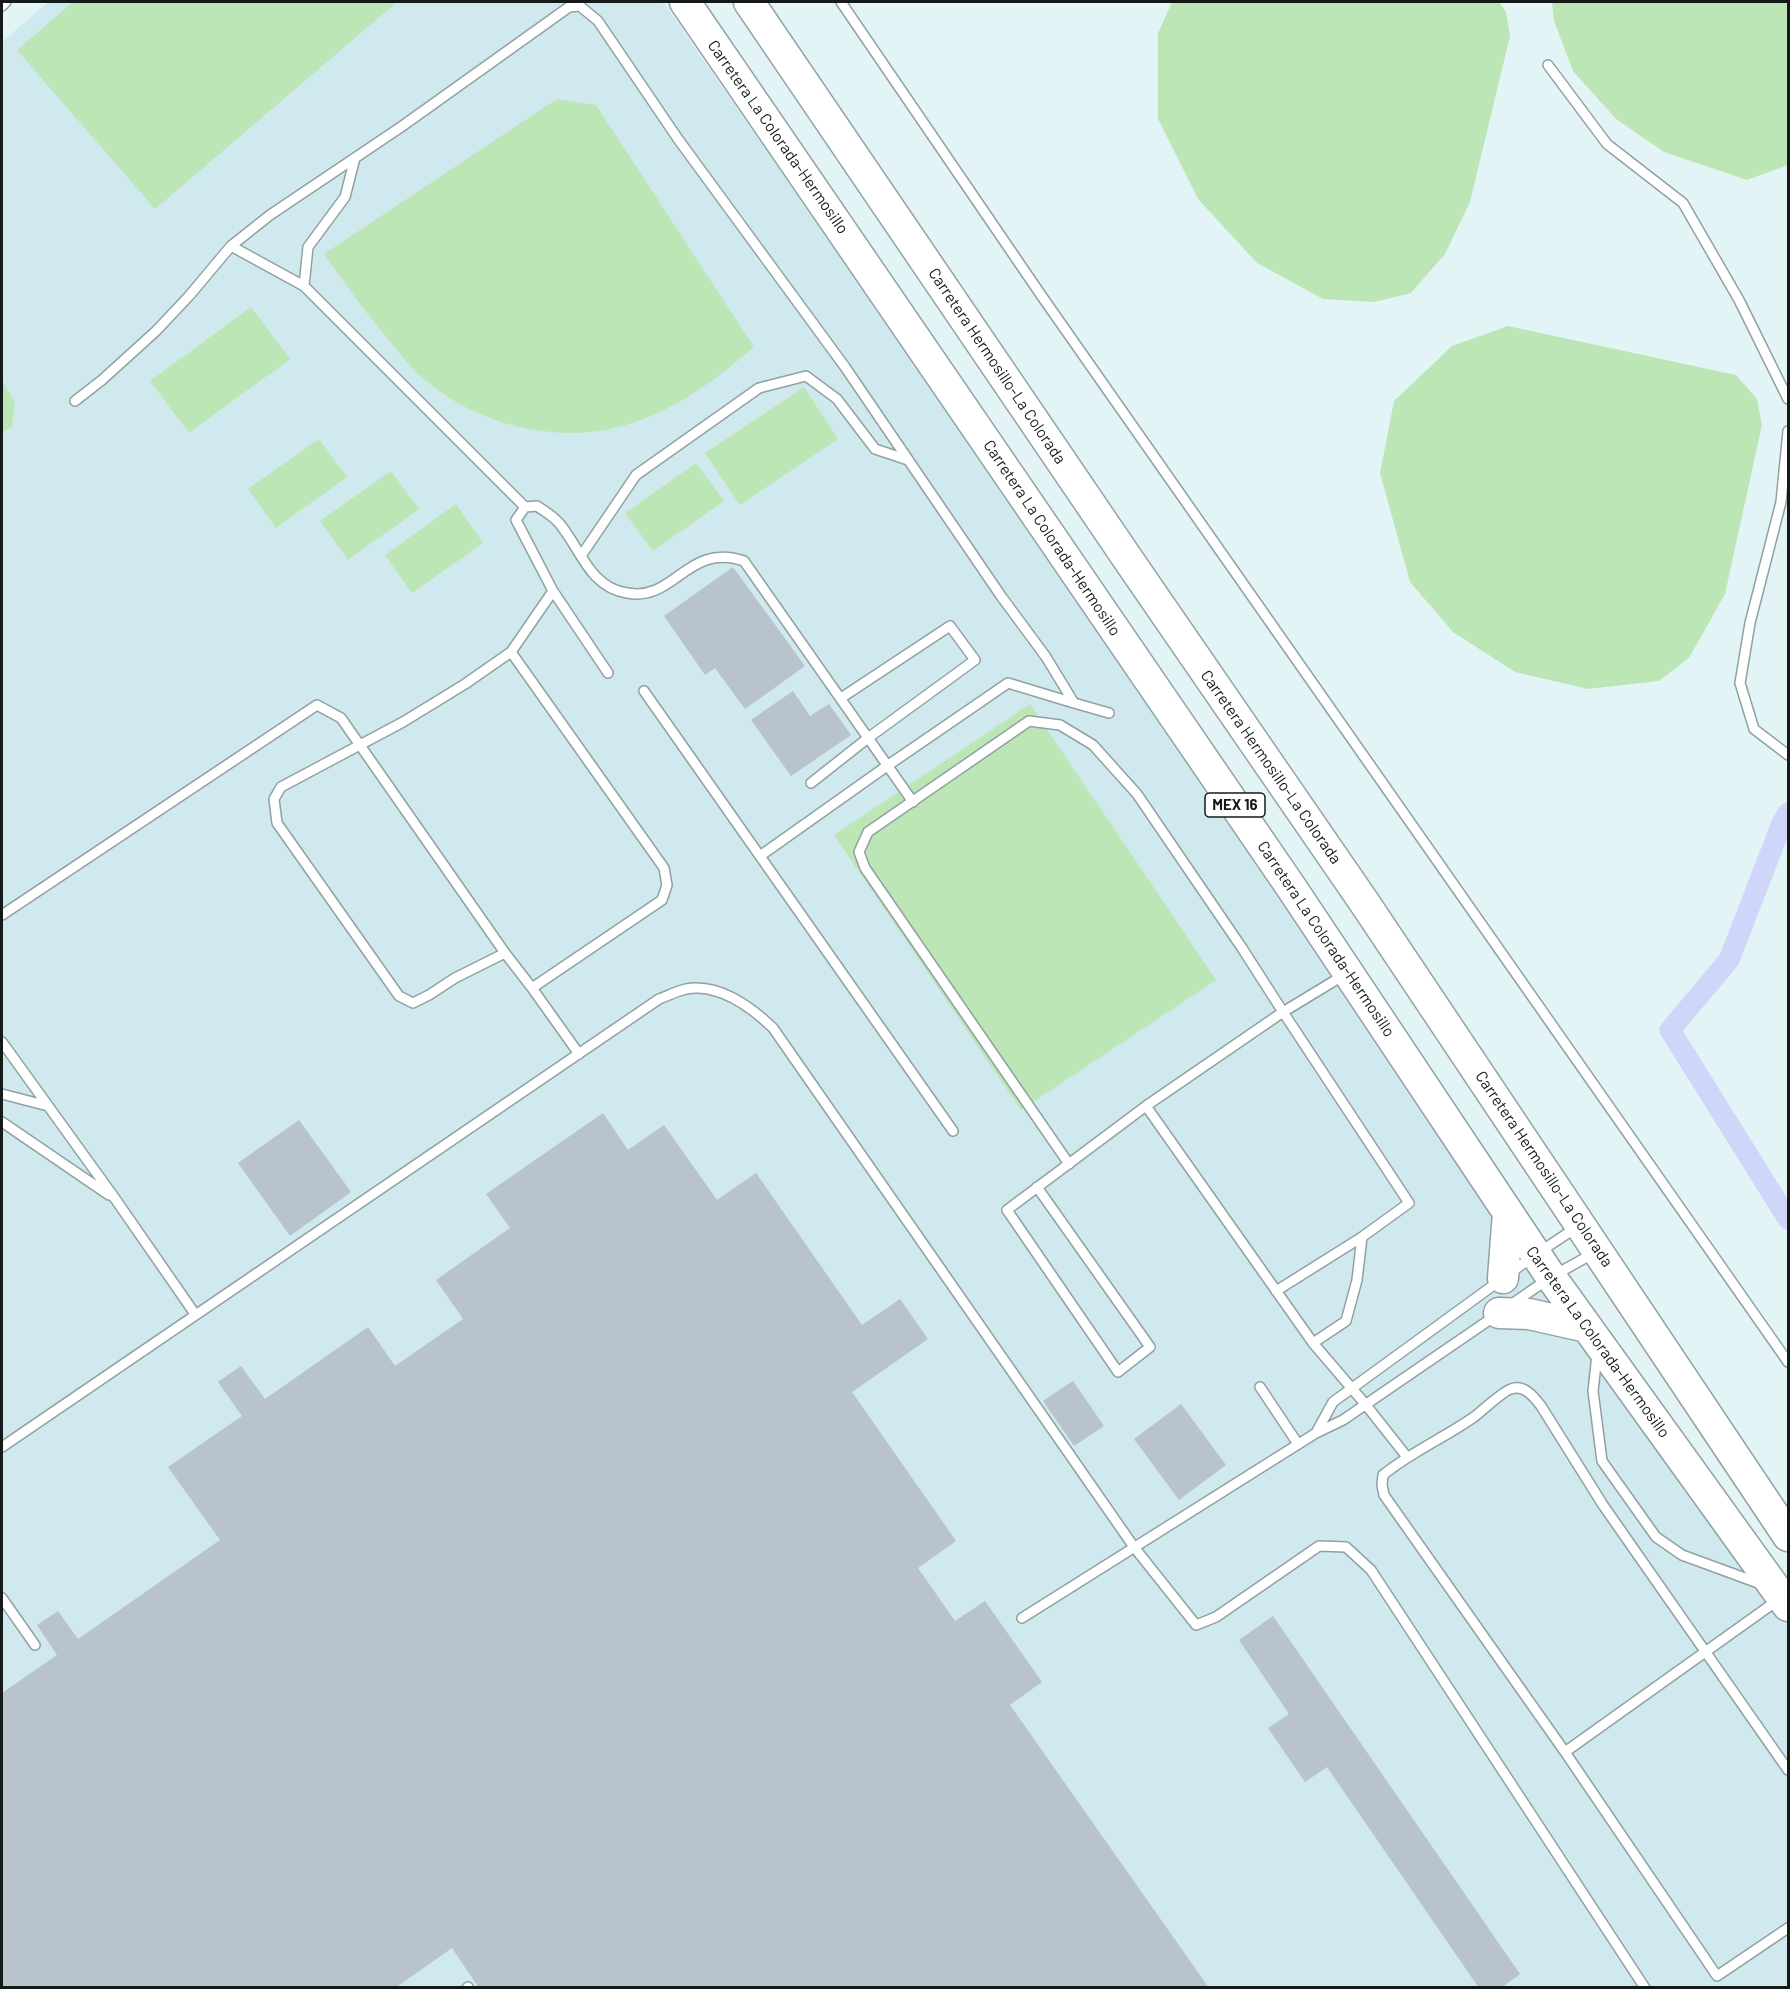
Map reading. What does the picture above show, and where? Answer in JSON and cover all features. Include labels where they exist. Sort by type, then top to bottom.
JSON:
[{"type":"highway","name":"Carretera La Colorada-Hermosillo","points":[[685,2],[1209,766],[1543,1266],[1784,1597]]},
{"type":"highway","name":"Carretera Hermosillo-La Colorada","points":[[749,2],[1364,902],[1788,1536]]},
{"type":"highway","points":[[1503,1278],[1508,1213]]},
{"type":"highway","points":[[1499,1313],[1529,1314],[1593,1335]]},
{"type":"lane","points":[[2,6],[6,2]]},
{"type":"lane","points":[[841,2],[1041,295],[1788,1362]]},
{"type":"lane","points":[[75,401],[156,331],[231,246],[270,214],[355,158],[569,7],[580,6],[598,21],[678,139],[845,368],[1001,596],[1046,657],[1074,703]]},
{"type":"lane","points":[[1548,64],[1607,144],[1683,203],[1739,300],[1788,399]]},
{"type":"lane","points":[[304,286],[308,248],[345,197],[355,158]]},
{"type":"lane","points":[[231,246],[304,286],[525,507],[537,506],[558,521],[598,580],[616,591],[638,595],[652,593],[700,561],[716,556],[729,556],[744,561],[913,802]]},
{"type":"lane","points":[[581,556],[636,476],[759,388],[806,376],[837,399],[875,449],[908,460]]},
{"type":"lane","points":[[1788,431],[1781,502],[1750,623],[1740,683],[1754,729],[1788,755]]},
{"type":"lane","points":[[525,507],[516,520],[553,591],[608,674]]},
{"type":"lane","points":[[505,953],[413,1002],[399,996],[277,823],[274,800],[281,787],[360,747],[465,684],[511,652],[553,591]]},
{"type":"lane","points":[[811,783],[868,738],[975,660],[950,626],[840,698]]},
{"type":"lane","points":[[511,652],[664,868],[667,885],[662,900],[532,988]]},
{"type":"lane","points":[[760,856],[1008,683],[1109,713]]},
{"type":"lane","points":[[644,691],[954,1131]]},
{"type":"lane","points":[[2,915],[317,705],[340,718],[579,1054]]},
{"type":"lane","points":[[1068,1164],[866,868],[859,852],[868,832],[1029,721],[1060,725],[1093,745],[1137,794],[1242,948],[1408,1203],[1362,1237],[1276,1291]]},
{"type":"lane","points":[[1037,1187],[1150,1347],[1118,1372],[1007,1210],[1037,1187],[1146,1106],[1283,1012],[1348,973]]},
{"type":"lane","points":[[2,1447],[659,999],[686,989],[708,989],[733,998],[756,1011],[773,1028],[1134,1547],[1196,1625],[1216,1617],[1319,1546],[1346,1547],[1371,1570],[1645,1988]]},
{"type":"lane","points":[[2,1042],[195,1314]]},
{"type":"lane","points":[[2,1094],[48,1106]]},
{"type":"lane","points":[[1146,1106],[1313,1343],[1407,1457]]},
{"type":"lane","points":[[2,1122],[116,1200]]},
{"type":"lane","points":[[1022,1618],[1298,1444],[1343,1420],[1499,1313],[1581,1224]]},
{"type":"lane","points":[[1313,1343],[1346,1321],[1357,1280],[1362,1237]]},
{"type":"lane","points":[[1316,1433],[1333,1402],[1503,1278],[1598,1250]]},
{"type":"lane","points":[[1593,1335],[1593,1391],[1602,1461],[1656,1537],[1682,1555],[1784,1597]]},
{"type":"lane","points":[[1260,1387],[1298,1444]]},
{"type":"lane","points":[[1788,1770],[1603,1505],[1541,1406],[1531,1394],[1522,1389],[1511,1389],[1472,1418],[1407,1457],[1383,1475],[1384,1495],[1565,1752],[1717,1976],[1788,1928]]},
{"type":"lane","points":[[1565,1752],[1784,1597]]},
{"type":"lane","points":[[2,1598],[35,1645]]},
{"type":"shaded area","points":[[48,2],[663,2],[1788,1619],[1788,1987],[2,1987],[2,42]]},
{"type":"green space","points":[[73,2],[397,2],[155,209],[17,50]]},
{"type":"green space","points":[[1172,2],[1499,2],[1506,12],[1510,36],[1470,202],[1445,254],[1411,293],[1374,302],[1323,299],[1257,263],[1198,199],[1158,119],[1158,33]]},
{"type":"green space","points":[[1552,2],[1788,2],[1788,165],[1747,180],[1664,152],[1616,119],[1573,71],[1554,21]]},
{"type":"green space","points":[[557,99],[596,105],[754,347],[706,385],[671,406],[634,423],[588,432],[561,433],[508,424],[458,403],[436,389],[404,359],[324,254]]},
{"type":"green space","points":[[251,307],[290,359],[189,433],[150,381]]},
{"type":"green space","points":[[1508,326],[1736,375],[1757,399],[1762,425],[1725,594],[1689,658],[1659,681],[1588,689],[1515,672],[1453,632],[1410,582],[1380,473],[1394,401],[1452,346]]},
{"type":"green space","points":[[2,381],[15,402],[12,426],[2,433]]},
{"type":"green space","points":[[804,387],[838,439],[740,505],[705,453]]},
{"type":"green space","points":[[319,439],[347,477],[276,528],[248,489]]},
{"type":"green space","points":[[696,463],[724,501],[653,551],[625,513]]},
{"type":"green space","points":[[391,471],[419,509],[348,560],[320,521]]},
{"type":"green space","points":[[456,504],[483,543],[412,593],[385,555]]},
{"type":"green space","points":[[1030,704],[1216,980],[1021,1110],[834,835]]},
{"type":"building","points":[[733,567],[805,666],[745,709],[715,668],[705,675],[664,616]]},
{"type":"building","points":[[793,691],[810,716],[829,704],[851,735],[791,776],[751,720]]},
{"type":"building","points":[[603,1113],[628,1150],[664,1125],[717,1200],[756,1173],[862,1325],[900,1299],[928,1339],[852,1392],[956,1541],[918,1568],[955,1621],[985,1601],[1042,1682],[1010,1705],[1209,1988],[479,1988],[452,1948],[395,1988],[2,1988],[2,1693],[57,1655],[37,1625],[58,1611],[78,1639],[220,1540],[168,1467],[242,1416],[218,1382],[241,1366],[265,1399],[368,1327],[395,1366],[463,1319],[436,1280],[510,1228],[486,1194]]},
{"type":"building","points":[[299,1120],[351,1192],[290,1236],[238,1163]]},
{"type":"building","points":[[1073,1381],[1104,1426],[1074,1446],[1043,1401]]},
{"type":"building","points":[[1181,1404],[1226,1465],[1179,1500],[1134,1439]]},
{"type":"building","points":[[1273,1616],[1520,1974],[1501,1988],[1479,1988],[1327,1767],[1305,1782],[1268,1728],[1289,1714],[1239,1640]]},
{"type":"waterway","points":[[1788,813],[1782,823],[1729,960],[1670,1030],[1788,1219]]}]
